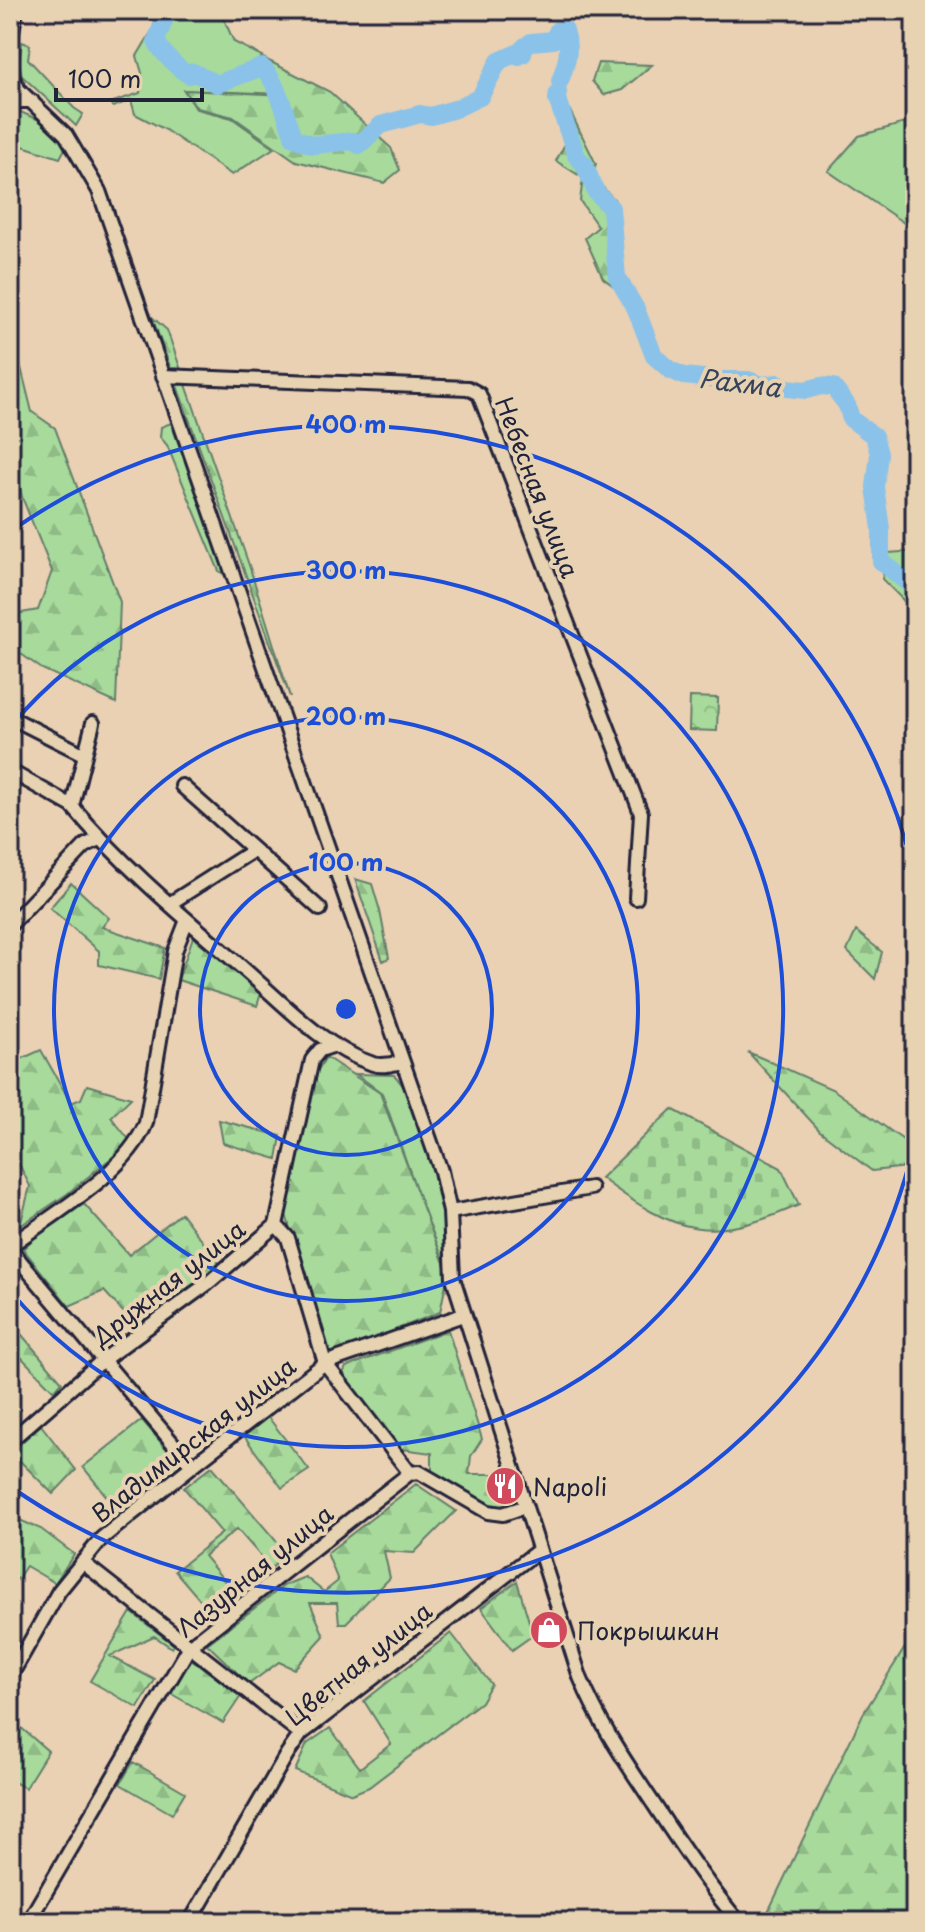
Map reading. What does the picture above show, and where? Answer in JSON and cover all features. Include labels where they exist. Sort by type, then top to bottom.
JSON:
[{"type":"street","points":[[10,42],[16,10]]},
{"type":"street","points":[[10,73],[19,90],[66,135],[99,191],[441,1171],[450,1212],[450,1258],[463,1315],[580,1677],[604,1729],[690,1859],[739,1922]]},
{"type":"street","points":[[10,104],[32,101]]},
{"type":"street","name":"Небесная улица","points":[[163,376],[468,388],[479,394],[641,813],[636,898]]},
{"type":"street","points":[[10,717],[85,755]]},
{"type":"street","points":[[72,806],[93,723]]},
{"type":"street","points":[[10,771],[72,806],[99,839],[308,1026],[335,1045],[375,1065],[403,1062]]},
{"type":"street","points":[[182,786],[320,909]]},
{"type":"street","points":[[10,925],[86,845],[99,839]]},
{"type":"street","points":[[169,904],[254,850]]},
{"type":"street","points":[[187,920],[175,951],[146,1123],[139,1140],[88,1189],[10,1248],[192,1466]]},
{"type":"street","name":"Дружная улица","points":[[10,1441],[103,1360],[207,1284],[276,1225],[312,1060],[320,1050],[335,1045]]},
{"type":"street","points":[[450,1212],[591,1188]]},
{"type":"street","name":"Владимирская улица","points":[[10,1677],[59,1591],[102,1538],[325,1363],[288,1238],[276,1225]]},
{"type":"street","points":[[463,1315],[325,1363],[410,1473],[419,1472],[488,1512],[503,1514],[524,1507]]},
{"type":"street","name":"Лазурная улица","points":[[28,1922],[190,1646],[410,1473]]},
{"type":"street","name":"Цветная улица","points":[[190,1922],[301,1734],[539,1550]]},
{"type":"street","points":[[82,1562],[301,1734]]},
{"type":"green space","points":[[172,10],[220,10],[234,42],[262,56],[258,64],[275,79],[283,94],[184,90],[196,109],[232,118],[274,148],[232,175],[164,129],[135,114],[131,100],[113,107],[110,103],[140,93],[142,73],[137,56],[156,24],[169,20]]},
{"type":"green space","points":[[22,42],[30,45],[28,59],[83,114],[76,126],[22,76],[19,63]]},
{"type":"green space","points":[[263,58],[330,92],[391,148],[400,170],[384,183],[296,161],[233,117],[197,108],[184,90],[284,95],[277,78],[259,63]]},
{"type":"green space","points":[[598,63],[652,65],[622,90],[604,95],[592,81]]},
{"type":"green space","points":[[18,111],[44,122],[67,145],[60,158],[10,142],[10,114]]},
{"type":"green space","points":[[570,111],[596,164],[591,175],[615,200],[610,247],[615,287],[603,278],[585,238],[598,227],[580,201],[583,178],[556,161],[566,142]]},
{"type":"green space","points":[[915,120],[915,219],[904,223],[828,171],[859,136]]},
{"type":"green space","points":[[152,317],[167,330],[250,568],[290,697]]},
{"type":"green space","points":[[10,323],[32,412],[55,428],[120,602],[116,703],[42,669],[14,649],[10,658],[10,615],[38,610],[52,571],[22,497],[10,440]]},
{"type":"green space","points":[[171,423],[227,576],[219,571],[167,445],[160,437],[161,427]]},
{"type":"green space","points":[[915,551],[915,612],[882,579],[888,553]]},
{"type":"green space","points":[[690,697],[718,698],[717,731],[689,730]]},
{"type":"green space","points":[[355,879],[372,884],[389,958],[383,961]]},
{"type":"green space","points":[[71,883],[109,918],[102,927],[165,948],[159,979],[99,965],[99,951],[50,908]]},
{"type":"green space","points":[[856,931],[882,952],[875,979],[847,951]]},
{"type":"green space","points":[[193,937],[261,993],[257,1006],[178,980]]},
{"type":"green space","points":[[41,1050],[71,1103],[81,1099],[87,1085],[131,1098],[111,1117],[131,1142],[67,1194],[20,1226],[30,1186],[10,1146],[10,1064]]},
{"type":"green space","points":[[748,1052],[834,1090],[906,1142],[907,1167],[872,1171],[820,1131]]},
{"type":"green space","points":[[326,1057],[380,1093],[448,1274],[440,1312],[325,1358],[286,1214],[316,1073]]},
{"type":"green space","points":[[356,1074],[394,1075],[410,1099],[431,1154],[443,1203],[446,1266],[382,1093]]},
{"type":"green space","points":[[672,1109],[781,1168],[799,1205],[742,1225],[718,1229],[696,1228],[652,1212],[601,1178]]},
{"type":"green space","points":[[219,1120],[281,1136],[277,1159],[223,1143]]},
{"type":"green space","points":[[84,1204],[129,1255],[181,1213],[222,1267],[137,1327],[104,1291],[69,1306],[23,1249],[36,1236]]},
{"type":"green space","points":[[10,1321],[62,1382],[54,1391],[19,1355],[10,1359]]},
{"type":"green space","points":[[448,1330],[482,1439],[471,1456],[469,1474],[493,1474],[507,1511],[487,1511],[432,1477],[432,1453],[395,1448],[341,1378],[346,1367]]},
{"type":"green space","points":[[268,1417],[309,1470],[282,1488],[244,1436]]},
{"type":"green space","points":[[142,1420],[180,1465],[120,1513],[83,1467]]},
{"type":"green space","points":[[41,1425],[76,1470],[53,1494],[11,1452]]},
{"type":"green space","points":[[212,1466],[288,1555],[271,1568],[237,1529],[204,1556],[236,1595],[213,1615],[175,1571],[222,1533],[184,1488]]},
{"type":"green space","points":[[416,1484],[456,1511],[414,1553],[384,1551],[390,1578],[346,1623],[339,1623],[337,1603],[310,1603],[324,1636],[294,1669],[279,1662],[249,1684],[207,1644],[285,1585],[305,1577],[324,1592],[338,1581],[327,1553]]},
{"type":"green space","points":[[17,1519],[41,1529],[74,1554],[55,1583],[26,1566],[10,1590],[10,1529]]},
{"type":"green space","points":[[517,1581],[533,1635],[512,1650],[481,1608]]},
{"type":"green space","points":[[131,1612],[174,1645],[172,1648],[154,1636],[110,1656],[155,1680],[138,1708],[90,1681]]},
{"type":"green space","points":[[915,1632],[915,1922],[775,1922],[768,1912],[863,1714]]},
{"type":"green space","points":[[451,1633],[491,1684],[481,1702],[369,1787],[352,1794],[295,1771],[307,1744],[330,1728],[360,1768],[391,1744],[364,1701]]},
{"type":"green space","points":[[191,1659],[241,1696],[223,1723],[168,1692]]},
{"type":"green space","points":[[19,1726],[48,1751],[25,1788],[10,1780],[10,1768],[19,1755],[10,1752],[10,1729]]},
{"type":"green space","points":[[133,1762],[185,1792],[172,1814],[120,1784]]},
{"type":"waterway","name":"Рахма","points":[[168,10],[156,41],[175,65],[189,75],[193,72],[217,84],[262,67],[277,90],[294,138],[313,145],[353,141],[359,145],[381,125],[420,114],[431,116],[455,109],[480,97],[499,61],[517,53],[519,56],[531,42],[553,40],[558,30],[565,30],[567,56],[560,81]]},
{"type":"waterway","name":"Рахма","points":[[558,92],[557,99],[577,157],[584,164],[596,192],[611,208],[617,277],[636,309],[654,356],[670,370],[684,376],[748,380],[762,385],[778,383],[787,388],[806,390],[833,387],[847,405],[851,419],[874,436],[879,454],[875,487],[881,529],[881,561],[915,589]]},
{"type":"place","name":"Napoli","points":[[505,1486]]},
{"type":"place","name":"Покрышкин","points":[[549,1630]]}]
